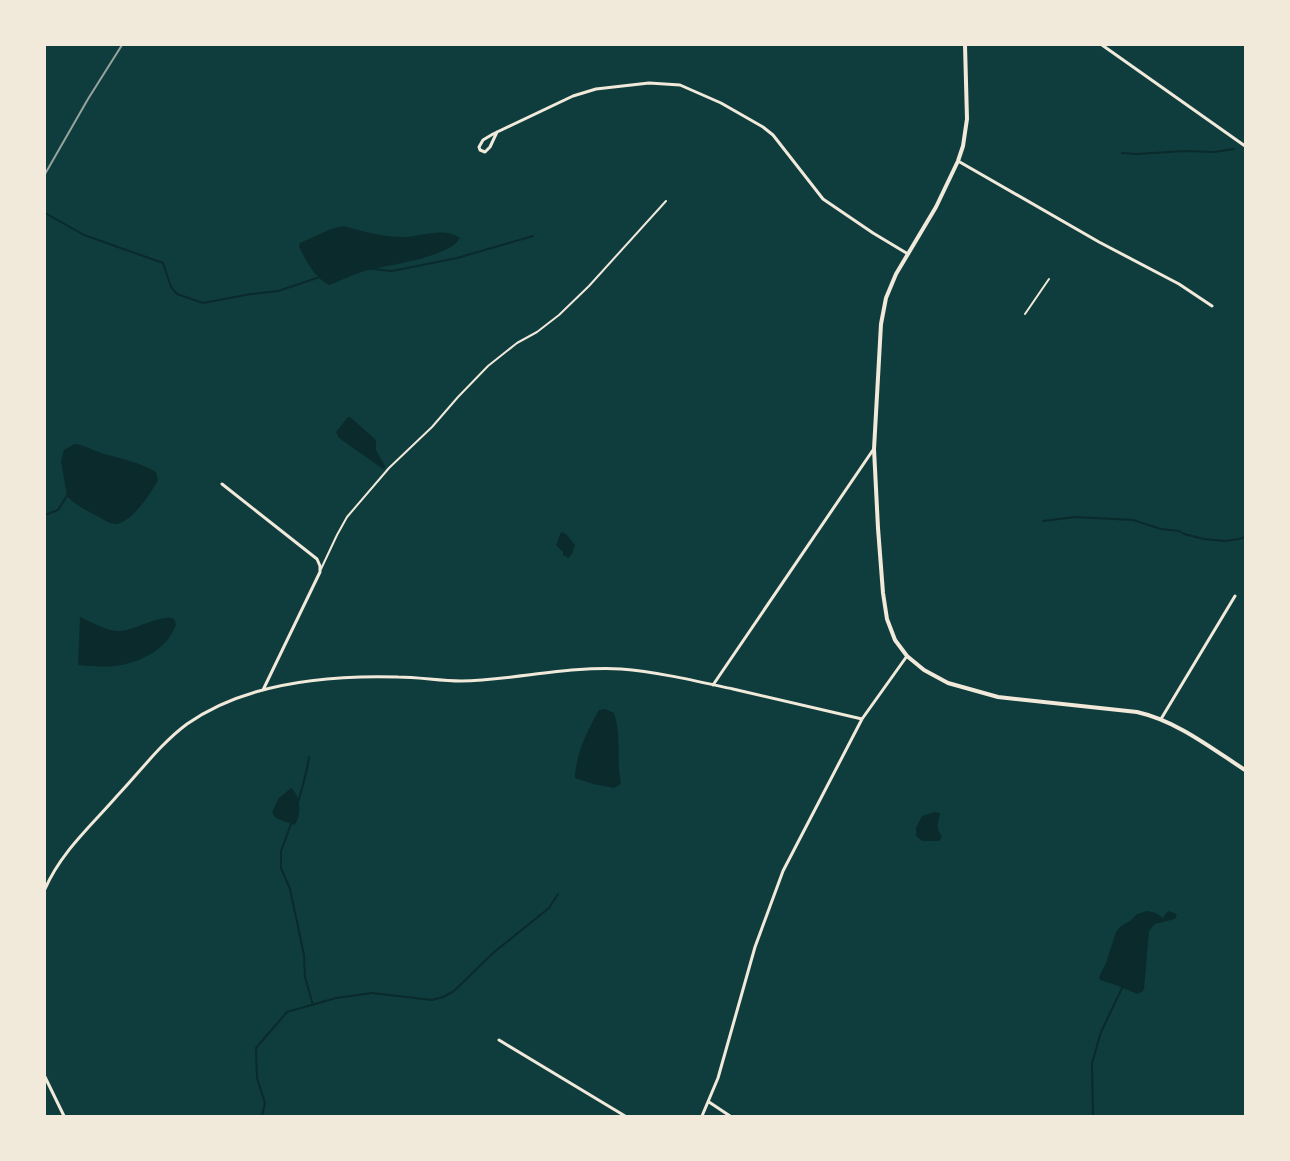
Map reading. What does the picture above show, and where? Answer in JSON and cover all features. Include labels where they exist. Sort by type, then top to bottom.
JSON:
[{"type":"street","points":[[965,45],[967,120],[958,161],[940,200],[890,286],[881,324],[874,449],[878,528],[887,620],[895,640],[907,656],[924,670],[948,684],[971,691],[1025,701],[1137,712],[1161,719],[1245,770]]},
{"type":"street","points":[[1102,45],[1245,146]]},
{"type":"street","points":[[498,132],[485,152],[480,150],[478,146],[481,142],[498,132],[573,96],[596,89],[649,83],[667,83],[686,87],[721,103],[763,126],[773,135],[822,199],[908,254]]},
{"type":"street","points":[[958,161],[1099,242],[1179,284],[1212,306]]},
{"type":"street","points":[[713,685],[874,449]]},
{"type":"street","points":[[222,484],[317,559],[320,566],[320,571],[263,690]]},
{"type":"street","points":[[1161,719],[1235,596]]},
{"type":"street","points":[[702,1116],[709,1102],[726,1052],[755,947],[783,871],[862,719],[907,656]]},
{"type":"street","points":[[45,889],[53,872],[68,851],[167,741],[188,724],[214,709],[263,690],[295,683],[330,678],[400,676],[478,681],[620,669],[667,675],[862,719]]},
{"type":"street","points":[[499,1040],[625,1116]]},
{"type":"street","points":[[45,1077],[64,1116]]},
{"type":"street","points":[[709,1102],[730,1116]]},
{"type":"lane","points":[[320,571],[347,517],[389,468],[432,427],[488,366],[516,343],[537,332],[560,315],[666,201]]},
{"type":"lane","points":[[1025,314],[1049,279]]},
{"type":"water","points":[[343,226],[387,236],[409,237],[440,232],[460,238],[454,245],[431,256],[360,272],[329,285],[315,273],[299,247],[300,243],[331,229]]},
{"type":"water","points":[[348,417],[376,440],[376,450],[385,468],[383,469],[339,438],[336,432]]},
{"type":"water","points":[[74,444],[137,463],[156,472],[158,480],[155,486],[134,514],[121,523],[115,524],[79,506],[67,496],[61,461],[64,450]]},
{"type":"water","points":[[561,532],[566,534],[575,545],[569,558],[563,555],[563,552],[556,545]]},
{"type":"water","points":[[80,617],[116,631],[127,630],[163,618],[174,619],[176,624],[168,640],[147,656],[116,666],[89,666],[78,665]]},
{"type":"water","points":[[605,709],[614,713],[618,731],[621,784],[614,788],[575,778],[578,758],[587,733],[599,710]]},
{"type":"water","points":[[291,788],[297,796],[299,806],[297,821],[294,825],[276,818],[272,813],[278,799]]},
{"type":"water","points":[[934,812],[940,813],[938,828],[942,837],[939,841],[922,841],[916,836],[916,828],[922,816]]},
{"type":"water","points":[[1147,911],[1156,913],[1163,918],[1168,911],[1177,914],[1175,919],[1155,924],[1149,931],[1144,989],[1137,994],[1100,980],[1099,977],[1106,963],[1116,932],[1137,914]]},
{"type":"waterway","points":[[1122,153],[1214,152],[1234,149]]},
{"type":"waterway","points":[[45,213],[84,235],[163,263],[171,287],[177,294],[203,303],[278,291],[320,277]]},
{"type":"waterway","points":[[372,269],[392,271],[457,258],[533,236]]},
{"type":"waterway","points":[[45,515],[58,510],[68,494]]},
{"type":"waterway","points":[[1043,521],[1075,517],[1133,520],[1204,539],[1225,541],[1245,537]]},
{"type":"waterway","points":[[298,803],[309,757]]},
{"type":"waterway","points":[[291,824],[281,851],[281,868],[290,889],[304,955],[305,977],[313,1005]]},
{"type":"waterway","points":[[262,1116],[265,1103],[257,1078],[256,1048],[287,1012],[336,998],[372,993],[432,1000],[443,997],[454,991],[493,953],[549,908],[558,894]]},
{"type":"waterway","points":[[1093,1116],[1092,1063],[1101,1032],[1123,986]]},
{"type":"railway","points":[[45,174],[88,99],[122,45]]}]
